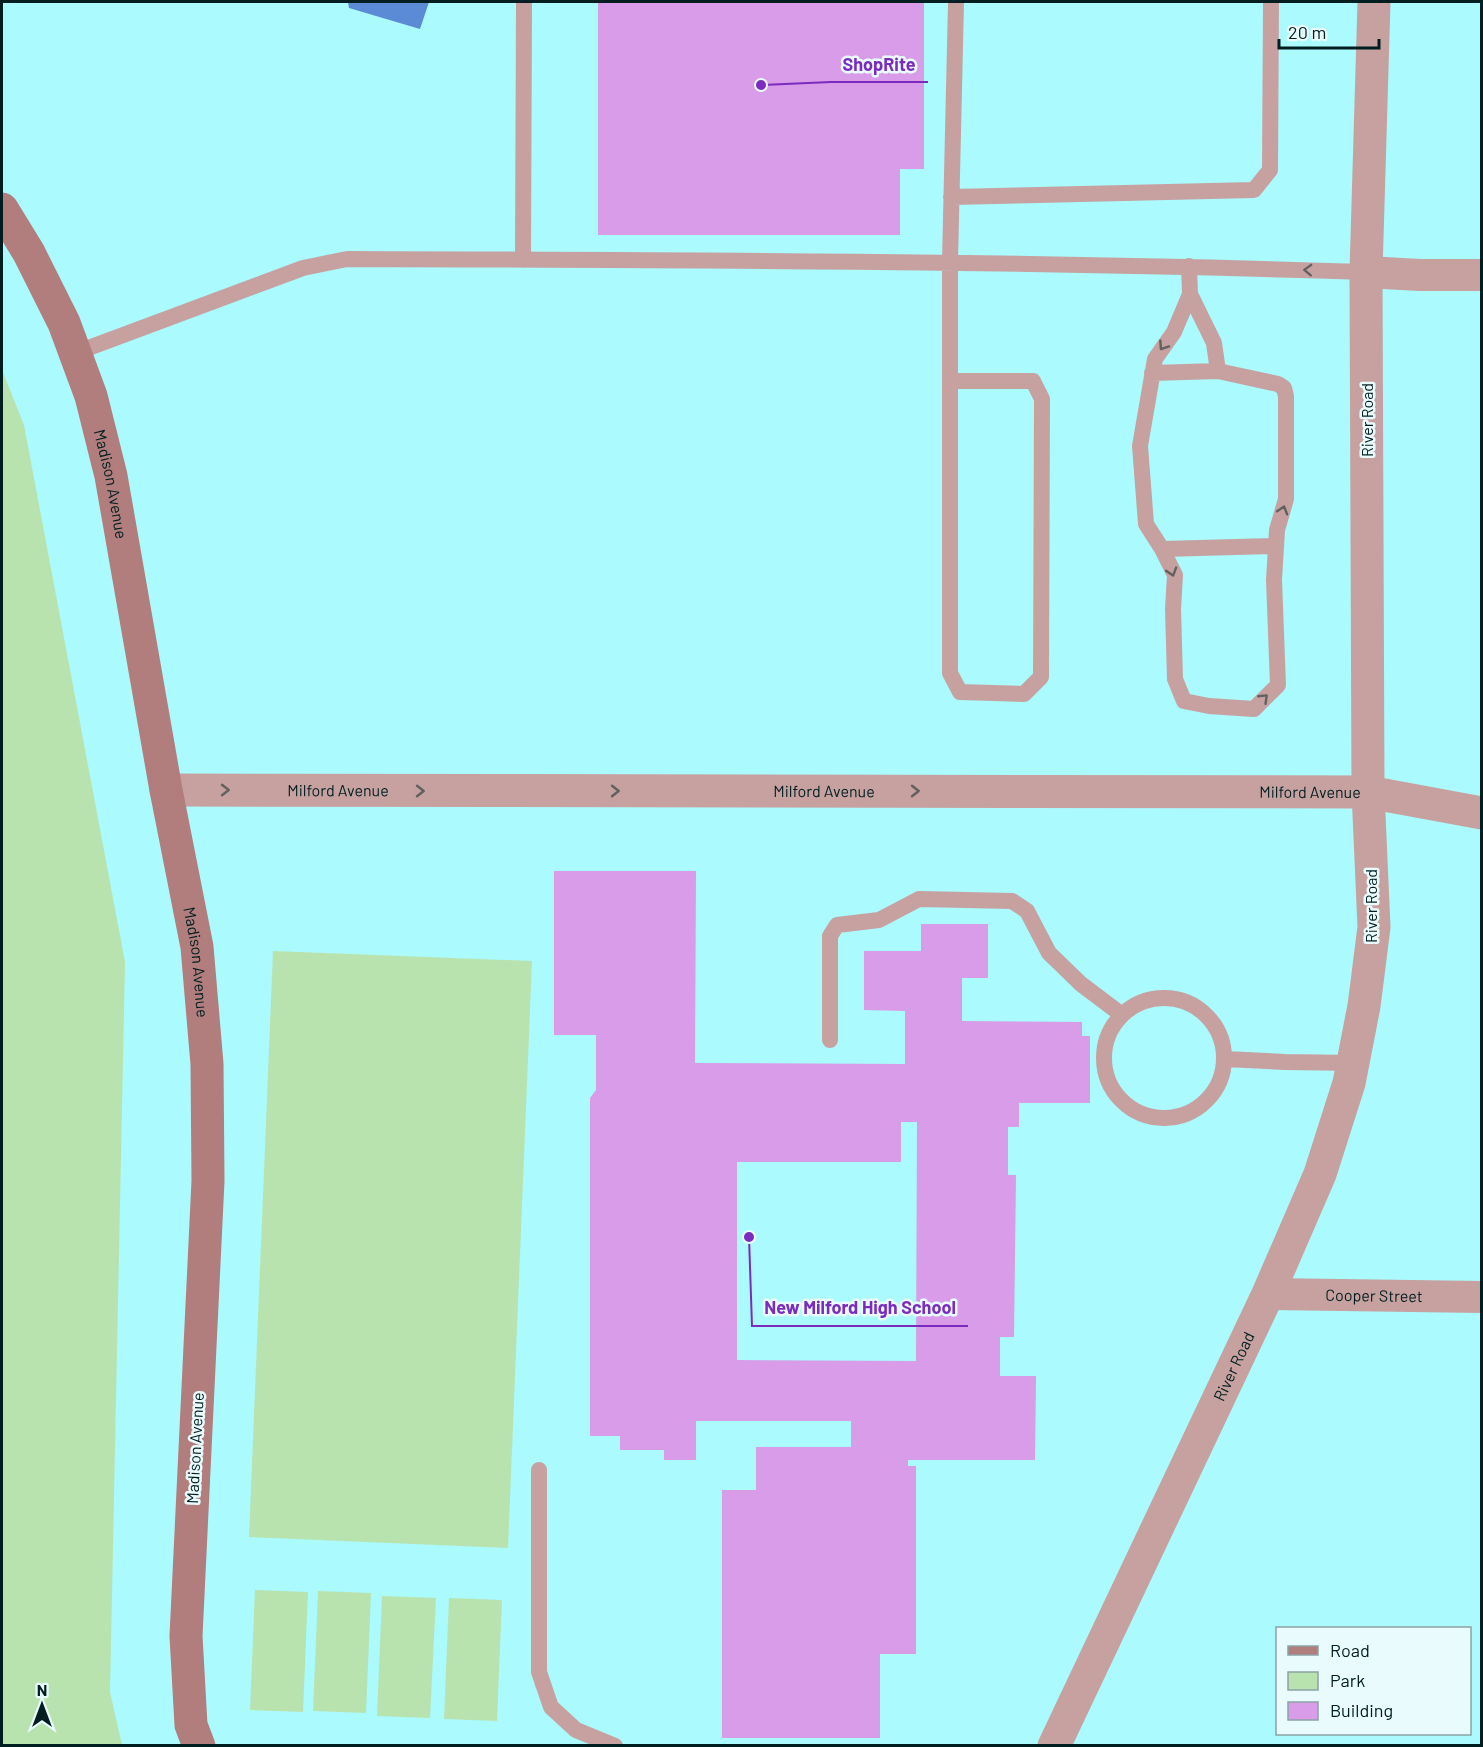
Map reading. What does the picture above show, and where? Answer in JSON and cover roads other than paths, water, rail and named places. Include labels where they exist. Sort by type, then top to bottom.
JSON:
[{"type":"main road","name":"Madison Avenue","points":[[2,209],[29,253],[64,323],[91,396],[111,476],[166,790],[197,947],[207,1064],[208,1181],[186,1636],[191,1725],[199,1746]]},
{"type":"street","name":"River Road","points":[[1054,1746],[1268,1294],[1320,1174],[1349,1083],[1364,1006],[1374,927],[1368,792],[1366,272],[1374,2]]},
{"type":"street","points":[[1366,272],[1482,275]]},
{"type":"street","name":"Milford Avenue","points":[[166,790],[1368,792],[1482,813]]},
{"type":"street","name":"Cooper Street","points":[[1268,1294],[1482,1297]]},
{"type":"lane","points":[[523,260],[524,2]]},
{"type":"lane","points":[[950,381],[1033,381],[1042,399],[1041,677],[1024,694],[960,692],[950,673],[950,381],[950,262],[956,2]]},
{"type":"lane","points":[[951,197],[1254,190],[1270,170],[1271,2]]},
{"type":"lane","points":[[75,353],[303,268],[347,259],[950,262],[1366,272]]},
{"type":"lane","points":[[1189,266],[1190,294],[1214,343],[1218,370]]},
{"type":"lane","points":[[1152,373],[1218,370],[1278,384],[1284,388],[1286,396],[1286,499],[1277,530],[1274,580],[1278,685],[1254,708],[1209,706],[1185,701],[1175,679],[1173,609],[1175,575],[1146,524],[1140,446],[1152,373],[1155,359],[1173,332],[1190,294]]},
{"type":"lane","points":[[1162,549],[1276,546]]},
{"type":"lane","points":[[830,1040],[830,936],[837,925],[879,920],[918,900],[1012,901],[1028,911],[1049,953],[1081,984],[1122,1015]]},
{"type":"lane","points":[[1166,997],[1185,1000],[1201,1009],[1214,1023],[1223,1040],[1226,1059],[1221,1080],[1210,1098],[1194,1111],[1173,1118],[1152,1117],[1132,1109],[1117,1095],[1107,1077],[1103,1056],[1107,1038],[1122,1015],[1130,1008],[1147,1000],[1166,997]]},
{"type":"lane","points":[[1226,1059],[1353,1063]]},
{"type":"lane","points":[[538,1470],[539,1672],[551,1707],[576,1730],[615,1746]]},
{"type":"water","points":[[348,2],[429,2],[420,29],[349,8]]},
{"type":"place","name":"ShopRite","points":[[761,85]]},
{"type":"place","name":"New Milford High School","points":[[749,1237]]}]
